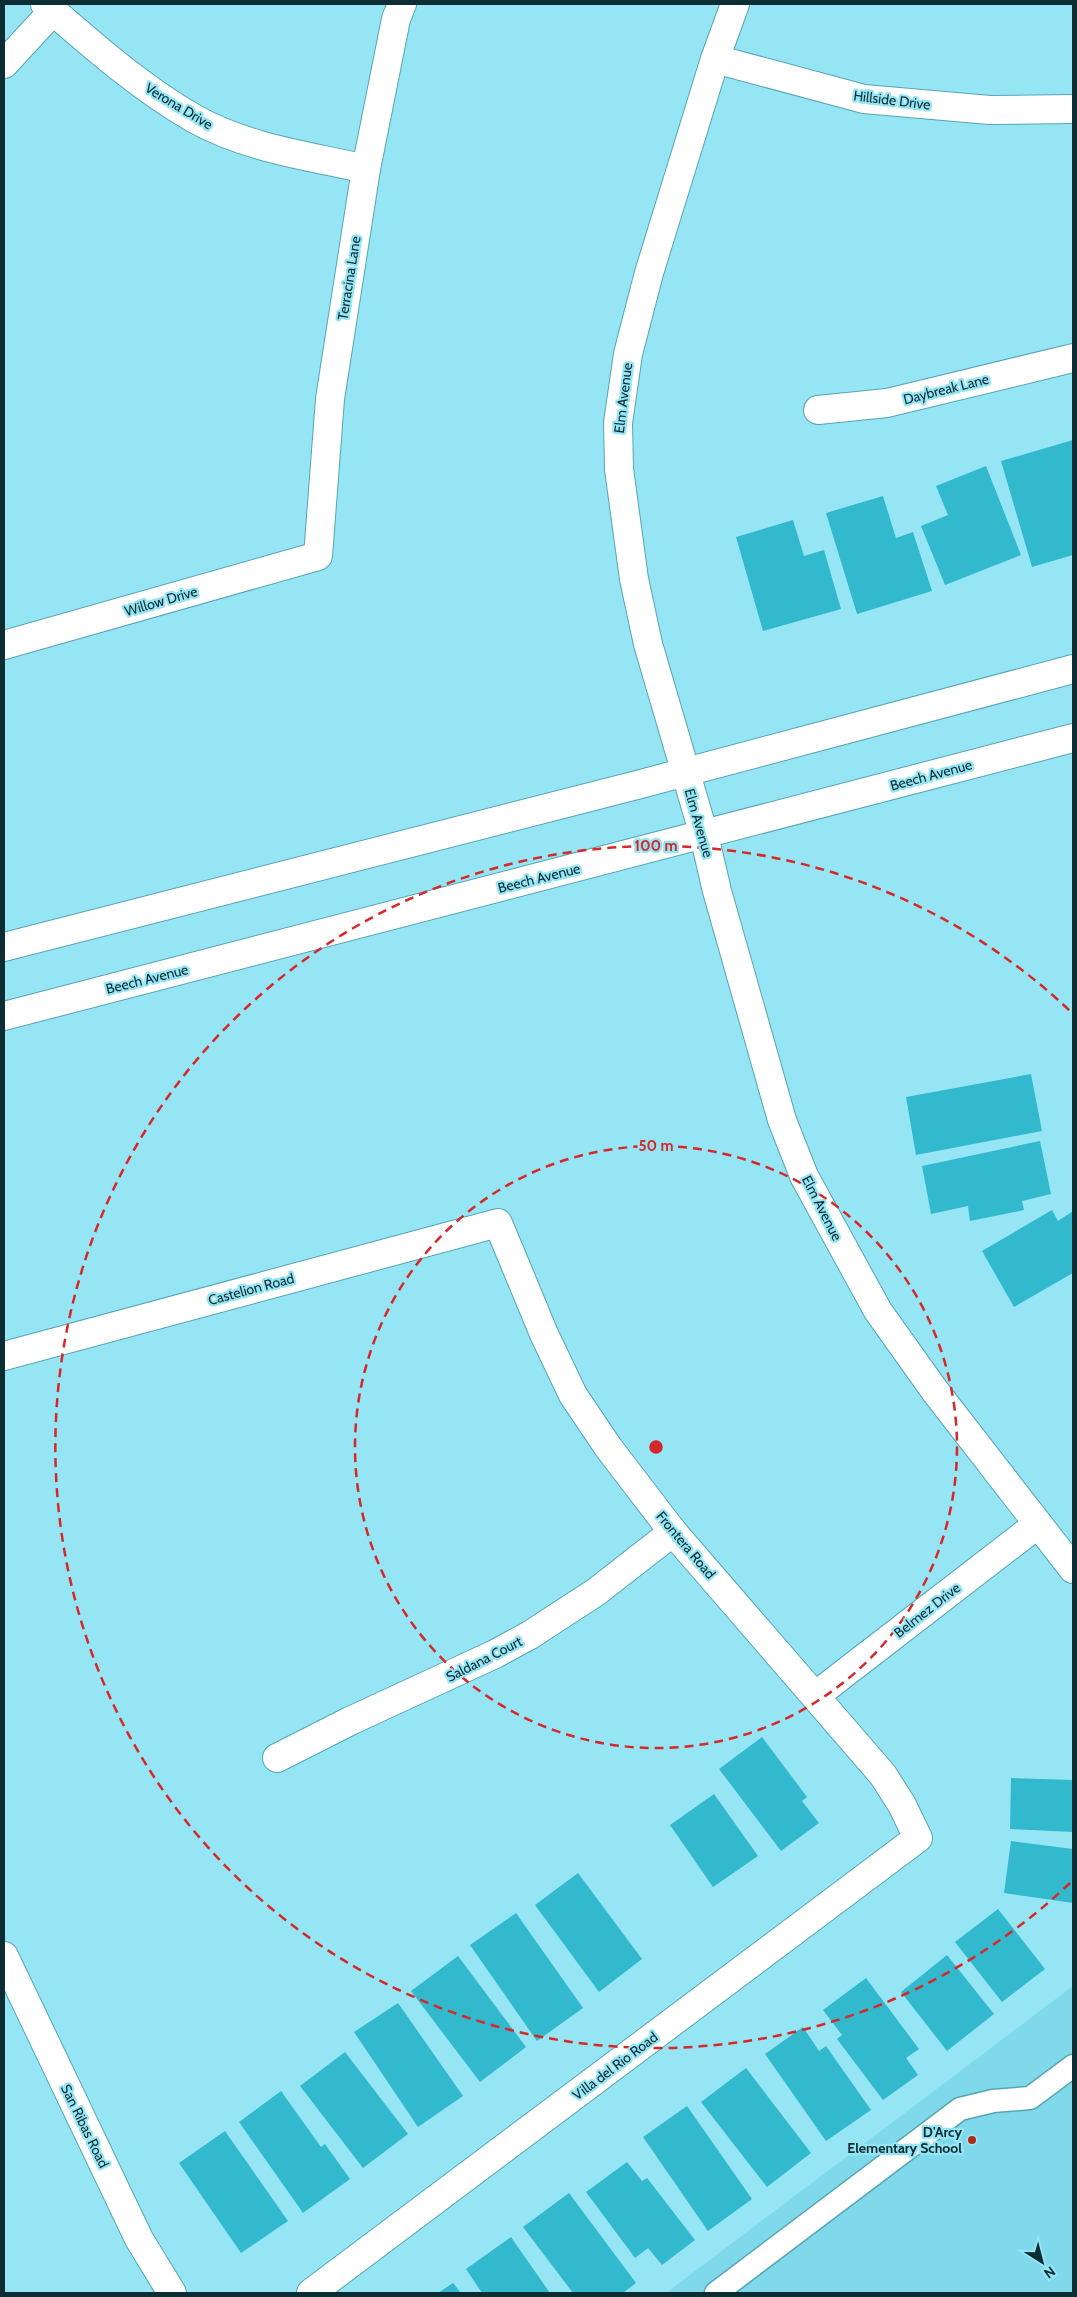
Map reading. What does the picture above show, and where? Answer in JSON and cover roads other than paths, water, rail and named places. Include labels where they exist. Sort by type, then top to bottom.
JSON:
[{"type":"street","name":"Terracina Lane","points":[[318,556],[330,399],[366,169],[396,19],[402,4]]},
{"type":"street","name":"Elm Avenue","points":[[735,4],[715,59],[649,274],[628,354],[618,423],[619,469],[634,579],[648,644],[704,835],[717,891],[782,1120],[804,1176],[878,1311],[935,1391],[1073,1569]]},
{"type":"street","name":"Verona Drive","points":[[49,7],[144,86],[196,120],[232,135],[286,152],[366,169]]},
{"type":"street","points":[[4,64],[49,7]]},
{"type":"street","name":"Hillside Drive","points":[[715,59],[864,100],[990,110],[1073,109]]},
{"type":"street","name":"Daybreak Lane","points":[[818,410],[888,404],[1073,358]]},
{"type":"street","name":"Willow Drive","points":[[4,645],[318,556]]},
{"type":"street","points":[[4,947],[684,772],[1073,669]]},
{"type":"street","name":"Beech Avenue","points":[[4,1016],[1073,738]]},
{"type":"street","name":"Castelion Road","points":[[4,1356],[498,1223]]},
{"type":"street","name":"Frontera Road","points":[[498,1223],[544,1334],[573,1395],[608,1447],[673,1532],[883,1775],[902,1805],[918,1838]]},
{"type":"street","name":"Belmez Drive","points":[[815,1696],[1038,1524]]},
{"type":"street","name":"Saldana Court","points":[[277,1758],[350,1721],[495,1654],[530,1635],[596,1592],[673,1532]]},
{"type":"street","name":"Villa del Rio Road","points":[[312,2293],[918,1838]]},
{"type":"street","name":"San Ribas Road","points":[[4,1956],[139,2239],[172,2293]]},
{"type":"lane","points":[[716,2293],[960,2108],[994,2101],[1030,2098],[1073,2066]]},
{"type":"place","name":"D'Arcy Elementary School","points":[[972,2140]]}]
